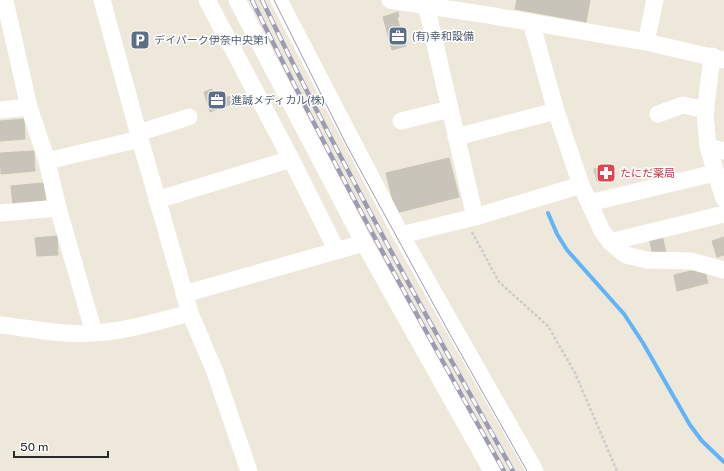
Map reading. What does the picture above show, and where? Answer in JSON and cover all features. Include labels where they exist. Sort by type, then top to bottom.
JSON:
[{"type":"street","points":[[102,0],[184,294],[190,313],[215,372],[249,471]]},
{"type":"street","points":[[207,0],[291,159],[337,251]]},
{"type":"street","points":[[237,0],[364,243],[492,471]]},
{"type":"street","points":[[279,0],[401,235],[534,471]]},
{"type":"street","points":[[390,0],[422,3],[646,42],[718,58],[706,110],[708,147],[724,199]]},
{"type":"street","points":[[646,42],[655,0]]},
{"type":"street","points":[[7,1],[29,107],[47,161],[58,208],[94,333]]},
{"type":"street","points":[[422,3],[450,110],[471,218]]},
{"type":"street","points":[[531,22],[556,111],[581,185],[601,229],[610,242],[626,255],[647,260],[690,261],[724,270]]},
{"type":"street","points":[[658,114],[683,105],[706,110]]},
{"type":"street","points":[[0,110],[29,107]]},
{"type":"street","points":[[401,121],[450,110]]},
{"type":"street","points":[[456,137],[556,111]]},
{"type":"street","points":[[47,161],[139,136],[189,117]]},
{"type":"street","points":[[708,147],[724,151]]},
{"type":"street","points":[[157,200],[291,159]]},
{"type":"street","points":[[589,203],[715,173]]},
{"type":"street","points":[[401,235],[471,218],[581,185]]},
{"type":"street","points":[[0,213],[58,208]]},
{"type":"street","points":[[610,242],[724,214]]},
{"type":"street","points":[[184,294],[364,243]]},
{"type":"street","points":[[0,324],[65,333],[94,333],[147,325],[190,313]]},
{"type":"path","points":[[471,218],[499,282],[548,326],[574,374],[617,471]]},
{"type":"building","points":[[517,0],[590,0],[586,22],[515,9]]},
{"type":"building","points":[[398,12],[399,16],[397,18],[400,28],[403,28],[406,46],[392,50],[383,17]]},
{"type":"building","points":[[212,89],[213,94],[218,92],[222,93],[224,98],[232,96],[234,103],[210,112],[204,92]]},
{"type":"building","points":[[24,119],[25,139],[0,141],[0,121]]},
{"type":"building","points":[[34,151],[35,171],[1,174],[0,153]]},
{"type":"building","points":[[449,158],[459,197],[396,213],[386,173]]},
{"type":"building","points":[[612,166],[614,178],[597,181],[594,169]]},
{"type":"building","points":[[43,183],[46,202],[13,206],[11,186]]},
{"type":"building","points":[[662,235],[666,253],[653,256],[649,237]]},
{"type":"building","points":[[57,236],[58,255],[37,256],[35,238]]},
{"type":"building","points":[[724,237],[724,255],[717,257],[712,241]]},
{"type":"building","points":[[704,268],[708,283],[677,291],[674,275]]},
{"type":"waterway","points":[[548,213],[557,234],[567,250],[624,314],[643,343],[690,425],[702,441],[724,462]]},
{"type":"tram line","points":[[274,0],[346,144],[447,329],[527,471]]},
{"type":"railway","points":[[252,0],[343,178],[504,471]]},
{"type":"railway","points":[[262,0],[352,179],[513,471]]},
{"type":"place","name":"(有)幸和設備","points":[[398,36]]},
{"type":"place","name":"デイパーク伊奈中央第1","points":[[140,40]]},
{"type":"place","name":"進誠メディカル(株)","points":[[217,100]]},
{"type":"place","name":"たにだ薬局","points":[[606,173]]}]
